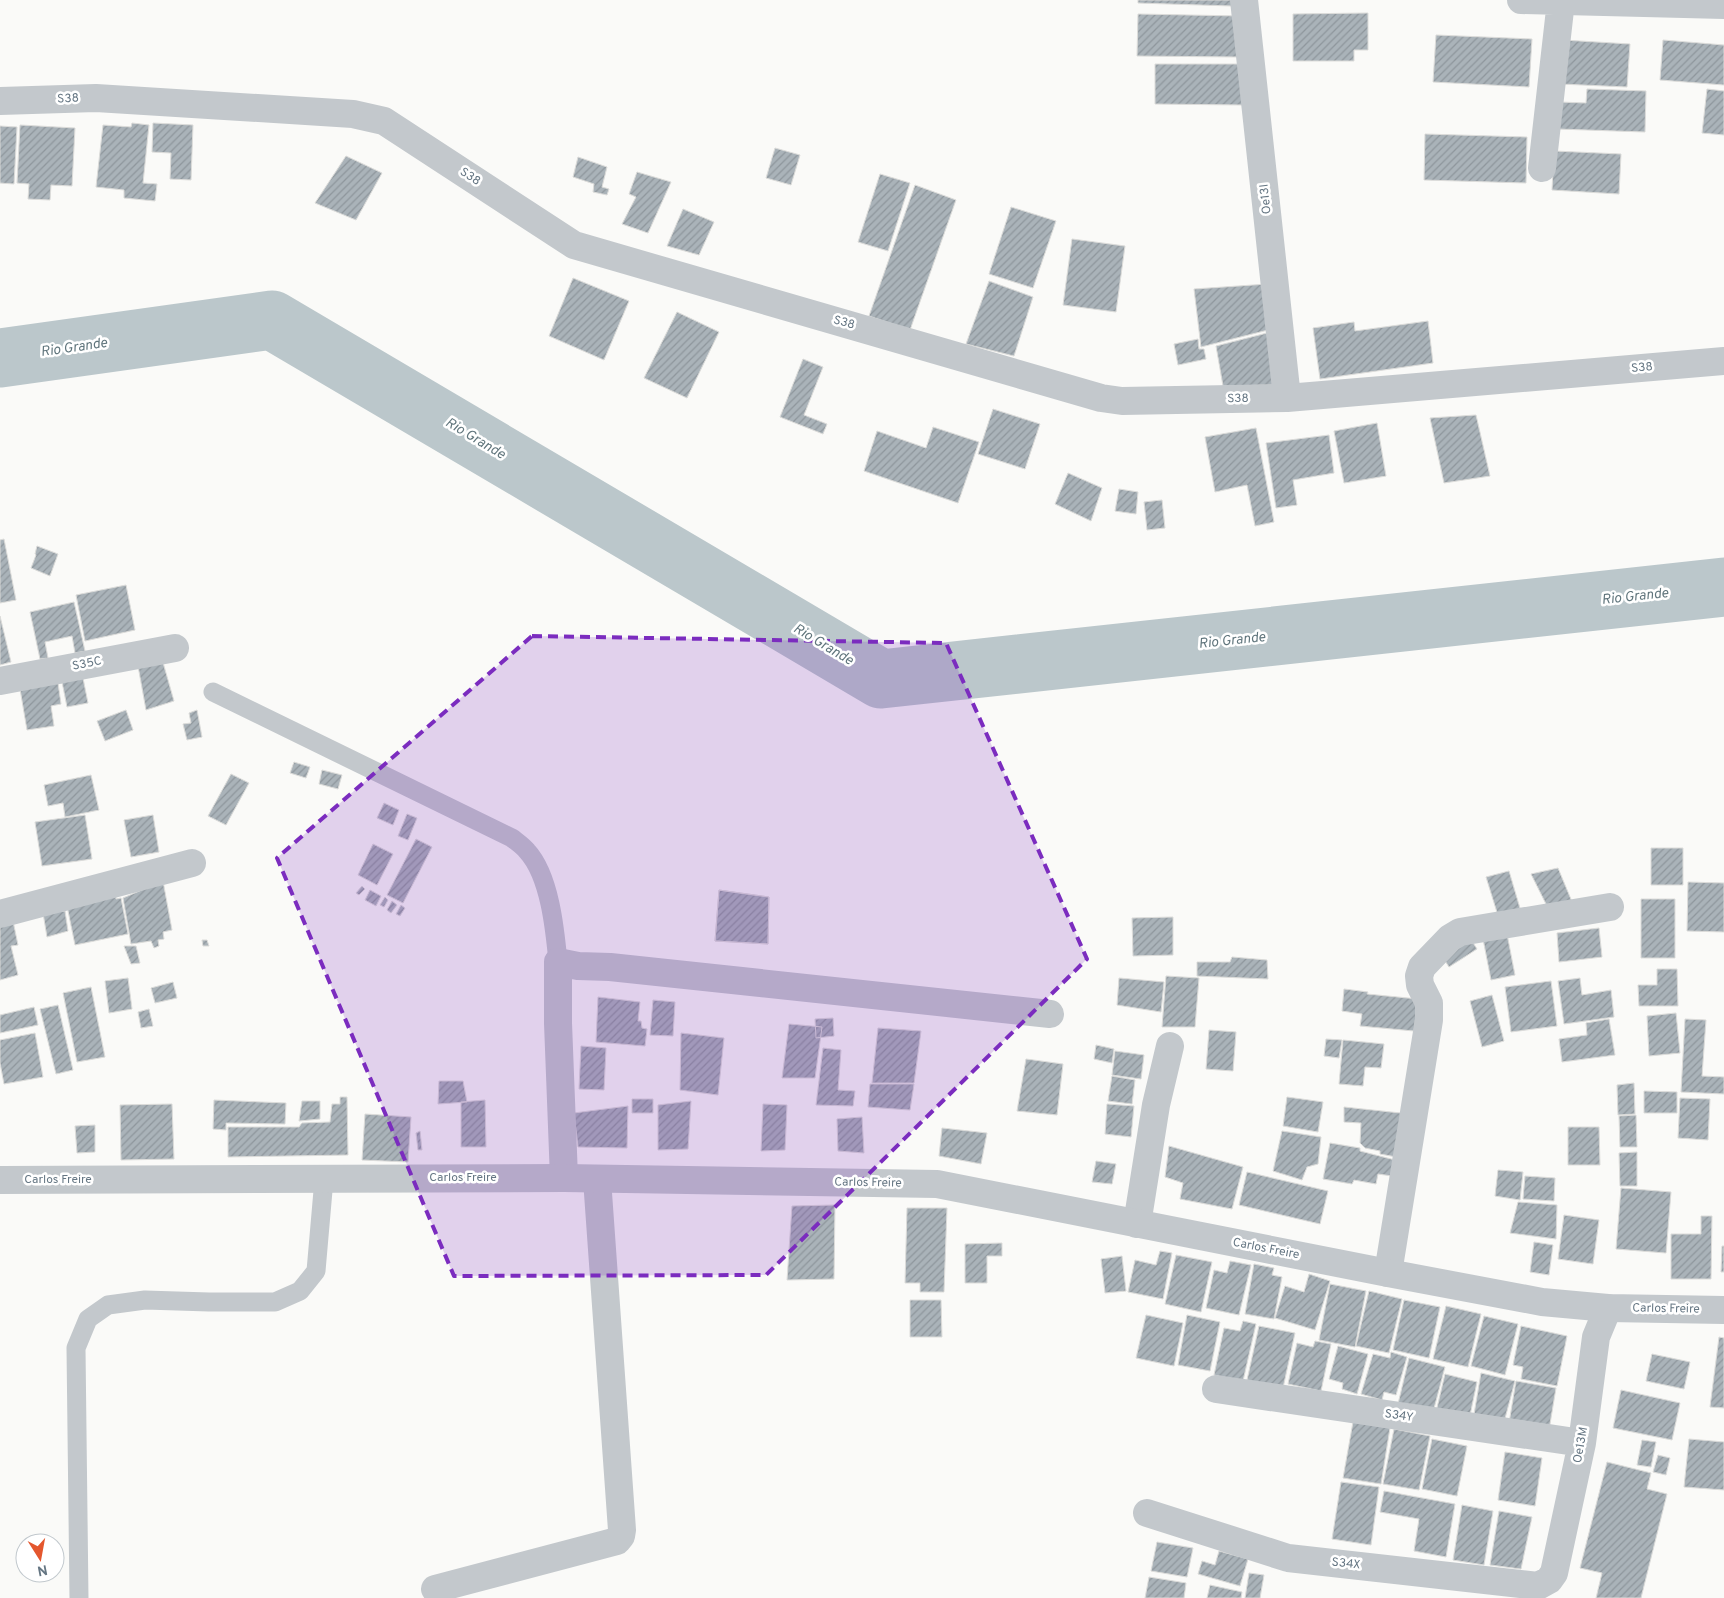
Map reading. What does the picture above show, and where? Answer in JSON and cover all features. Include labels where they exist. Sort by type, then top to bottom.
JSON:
[{"type":"street","name":"Oe13I","points":[[1244,0],[1287,398]]},
{"type":"street","points":[[1521,0],[1724,5]]},
{"type":"street","points":[[1542,168],[1561,0]]},
{"type":"street","name":"S38","points":[[0,101],[96,98],[353,114],[384,121],[574,244],[1101,398],[1122,401],[1287,398],[1724,361]]},
{"type":"street","name":"S35C","points":[[0,681],[175,648]]},
{"type":"street","points":[[0,914],[192,863]]},
{"type":"street","points":[[1388,1273],[1429,1020],[1429,1003],[1420,985],[1422,967],[1450,938],[1460,932],[1610,907]]},
{"type":"street","points":[[564,1178],[558,1023],[558,962],[578,966],[610,967],[1050,1014]]},
{"type":"street","points":[[1137,1224],[1156,1105],[1170,1046]]},
{"type":"street","name":"Carlos Freire","points":[[0,1180],[564,1178],[937,1184],[1542,1302],[1608,1308],[1724,1310]]},
{"type":"street","points":[[435,1589],[617,1541],[621,1536],[622,1520],[597,1179]]},
{"type":"street","name":"Oe13M","points":[[1549,1580],[1554,1573],[1582,1444],[1596,1337],[1608,1308]]},
{"type":"street","name":"S34Y","points":[[1216,1389],[1582,1444]]},
{"type":"street","name":"S34X","points":[[1147,1513],[1288,1558],[1538,1586],[1549,1580]]},
{"type":"lane","points":[[213,692],[512,838],[528,852],[542,874],[554,922],[558,962]]},
{"type":"lane","points":[[79,1598],[76,1348],[88,1319],[108,1305],[145,1300],[275,1302],[300,1291],[316,1271],[324,1179]]},
{"type":"highlighted area","points":[[532,636],[946,643],[1087,959],[766,1275],[454,1276],[277,858]]},
{"type":"building","points":[[1138,0],[1232,0],[1232,6],[1138,3]]},
{"type":"building","points":[[1368,13],[1368,50],[1354,50],[1354,61],[1293,61],[1293,14]]},
{"type":"building","points":[[1138,14],[1239,16],[1238,57],[1137,56]]},
{"type":"building","points":[[1436,35],[1532,39],[1529,87],[1433,82]]},
{"type":"building","points":[[1563,40],[1630,44],[1627,87],[1560,84]]},
{"type":"building","points":[[1663,40],[1724,45],[1724,85],[1660,80]]},
{"type":"building","points":[[1155,64],[1243,64],[1243,105],[1155,104]]},
{"type":"building","points":[[1587,89],[1646,91],[1645,132],[1558,129],[1559,102],[1586,103]]},
{"type":"building","points":[[1707,89],[1724,91],[1724,135],[1702,133]]},
{"type":"building","points":[[132,123],[149,125],[143,183],[157,184],[155,201],[124,198],[124,190],[96,187],[103,125],[131,127]]},
{"type":"building","points":[[153,123],[193,125],[191,180],[170,179],[171,153],[152,152]]},
{"type":"building","points":[[20,125],[75,128],[72,186],[51,185],[50,200],[28,199],[29,184],[17,183]]},
{"type":"building","points":[[0,126],[17,127],[14,184],[0,183]]},
{"type":"building","points":[[1425,134],[1527,137],[1526,183],[1424,180]]},
{"type":"building","points":[[775,148],[800,155],[791,185],[766,178]]},
{"type":"building","points":[[1554,151],[1621,154],[1619,194],[1552,190]]},
{"type":"building","points":[[346,156],[382,173],[356,220],[315,203]]},
{"type":"building","points":[[578,157],[607,167],[602,187],[609,189],[607,195],[593,192],[594,184],[573,177]]},
{"type":"building","points":[[637,172],[671,182],[648,233],[622,224],[636,197],[629,194]]},
{"type":"building","points":[[880,174],[910,183],[888,251],[858,242]]},
{"type":"building","points":[[915,185],[956,200],[910,330],[869,316]]},
{"type":"building","points":[[1011,207],[1056,221],[1033,288],[989,274]]},
{"type":"building","points":[[683,209],[714,222],[699,255],[667,246]]},
{"type":"building","points":[[1072,239],[1125,246],[1116,312],[1063,305]]},
{"type":"building","points":[[573,278],[629,301],[604,360],[549,336]]},
{"type":"building","points":[[989,281],[1033,297],[1014,356],[966,344]]},
{"type":"building","points":[[1268,284],[1272,329],[1201,347],[1194,289]]},
{"type":"building","points":[[677,312],[719,332],[687,398],[644,378]]},
{"type":"building","points":[[1428,321],[1433,363],[1320,379],[1313,328],[1354,322],[1355,331]]},
{"type":"building","points":[[1271,332],[1273,385],[1223,386],[1216,346]]},
{"type":"building","points":[[1198,339],[1199,349],[1204,349],[1206,359],[1178,365],[1174,344]]},
{"type":"building","points":[[803,359],[823,367],[804,415],[827,424],[823,434],[780,417]]},
{"type":"building","points":[[993,409],[1040,424],[1025,469],[978,454]]},
{"type":"building","points":[[1476,415],[1490,476],[1444,483],[1430,418]]},
{"type":"building","points":[[1377,423],[1386,476],[1344,483],[1334,431]]},
{"type":"building","points":[[933,427],[979,442],[958,503],[864,471],[877,431],[926,448]]},
{"type":"building","points":[[1256,428],[1274,522],[1255,526],[1247,485],[1215,492],[1205,437]]},
{"type":"building","points":[[1329,435],[1334,473],[1293,480],[1297,505],[1276,508],[1266,443]]},
{"type":"building","points":[[1068,473],[1102,488],[1091,521],[1055,504]]},
{"type":"building","points":[[1119,489],[1138,492],[1136,514],[1115,511]]},
{"type":"building","points":[[1162,500],[1165,528],[1147,530],[1144,502]]},
{"type":"building","points":[[4,539],[16,600],[0,603],[0,540]]},
{"type":"building","points":[[37,546],[58,554],[50,576],[31,568]]},
{"type":"building","points":[[126,585],[135,630],[85,641],[76,595]]},
{"type":"building","points":[[74,602],[85,651],[75,653],[72,636],[45,642],[48,658],[40,659],[30,612]]},
{"type":"building","points":[[0,616],[11,662],[0,665]]},
{"type":"building","points":[[162,659],[174,701],[146,710],[138,666]]},
{"type":"building","points":[[83,678],[88,703],[67,707],[62,682]]},
{"type":"building","points":[[58,683],[61,704],[51,706],[54,726],[27,730],[20,689]]},
{"type":"building","points":[[126,710],[133,730],[105,741],[97,721]]},
{"type":"building","points":[[197,710],[202,737],[187,740],[183,724],[191,723],[189,713]]},
{"type":"building","points":[[294,762],[310,767],[306,778],[290,773]]},
{"type":"building","points":[[322,770],[342,775],[338,789],[319,784]]},
{"type":"building","points":[[231,774],[249,783],[226,825],[208,816]]},
{"type":"building","points":[[91,775],[99,810],[65,817],[63,803],[48,806],[44,785]]},
{"type":"building","points":[[384,803],[399,810],[393,825],[377,818]]},
{"type":"building","points":[[407,814],[417,818],[408,840],[398,836]]},
{"type":"building","points":[[85,815],[92,859],[42,866],[35,822]]},
{"type":"building","points":[[153,815],[159,852],[131,857],[124,820]]},
{"type":"building","points":[[416,839],[432,847],[403,903],[387,895]]},
{"type":"building","points":[[373,844],[393,854],[377,885],[358,875]]},
{"type":"building","points":[[1651,848],[1683,848],[1683,885],[1651,885]]},
{"type":"building","points":[[1558,868],[1575,909],[1550,912],[1531,874]]},
{"type":"building","points":[[1509,871],[1522,915],[1500,922],[1486,877]]},
{"type":"building","points":[[163,881],[172,930],[163,932],[164,939],[158,940],[159,946],[154,948],[151,941],[131,944],[123,898]]},
{"type":"building","points":[[1688,882],[1724,883],[1724,932],[1687,931]]},
{"type":"building","points":[[362,886],[365,889],[359,895],[356,893]]},
{"type":"building","points":[[370,890],[381,896],[376,906],[365,900]]},
{"type":"building","points":[[719,890],[769,897],[768,944],[715,941]]},
{"type":"building","points":[[719,890],[769,897],[768,944],[715,941]]},
{"type":"building","points":[[116,895],[116,899],[121,898],[128,934],[75,945],[66,901]]},
{"type":"building","points":[[385,897],[388,900],[384,907],[380,905]]},
{"type":"building","points":[[1641,899],[1675,899],[1675,958],[1641,958]]},
{"type":"building","points":[[392,901],[397,905],[391,913],[387,910]]},
{"type":"building","points":[[401,905],[405,908],[400,916],[396,914]]},
{"type":"building","points":[[65,911],[68,931],[47,937],[43,913]]},
{"type":"building","points":[[1173,917],[1173,955],[1133,956],[1132,918]]},
{"type":"building","points":[[13,921],[18,945],[11,946],[18,975],[0,980],[0,924]]},
{"type":"building","points":[[1599,928],[1602,957],[1559,962],[1557,933]]},
{"type":"building","points":[[1507,934],[1515,975],[1491,980],[1483,939]]},
{"type":"building","points":[[1470,938],[1477,949],[1449,967],[1442,956]]},
{"type":"building","points":[[202,940],[207,940],[209,946],[203,946]]},
{"type":"building","points":[[124,946],[136,946],[140,963],[131,964]]},
{"type":"building","points":[[1232,957],[1267,960],[1268,979],[1197,976],[1197,962],[1230,962]]},
{"type":"building","points":[[1657,969],[1677,969],[1678,1006],[1639,1006],[1638,985],[1657,985]]},
{"type":"building","points":[[1166,976],[1199,978],[1195,1027],[1162,1027]]},
{"type":"building","points":[[128,978],[132,1009],[109,1013],[105,981]]},
{"type":"building","points":[[1119,978],[1164,982],[1161,1012],[1117,1005]]},
{"type":"building","points":[[1580,978],[1582,995],[1611,990],[1614,1017],[1564,1024],[1558,981]]},
{"type":"building","points":[[1551,981],[1557,1026],[1511,1032],[1505,987]]},
{"type":"building","points":[[173,982],[177,998],[155,1003],[151,988]]},
{"type":"building","points":[[91,987],[105,1057],[77,1062],[63,993]]},
{"type":"building","points":[[1344,989],[1368,992],[1367,994],[1418,999],[1414,1031],[1360,1026],[1362,1014],[1342,1011]]},
{"type":"building","points":[[1492,995],[1504,1041],[1482,1047],[1470,1001]]},
{"type":"building","points":[[598,997],[640,1002],[638,1021],[641,1021],[642,1028],[647,1029],[645,1046],[596,1042]]},
{"type":"building","points":[[653,1000],[675,1002],[673,1036],[650,1035]]},
{"type":"building","points":[[58,1005],[73,1070],[56,1074],[40,1009]]},
{"type":"building","points":[[34,1007],[38,1025],[0,1033],[0,1015]]},
{"type":"building","points":[[149,1009],[153,1026],[141,1028],[138,1012]]},
{"type":"building","points":[[1676,1013],[1680,1053],[1649,1056],[1647,1016]]},
{"type":"building","points":[[833,1018],[834,1036],[816,1038],[815,1019]]},
{"type":"building","points":[[1609,1019],[1615,1055],[1562,1062],[1559,1039],[1587,1035],[1586,1023]]},
{"type":"building","points":[[1685,1019],[1706,1020],[1702,1076],[1724,1077],[1724,1094],[1681,1092]]},
{"type":"building","points":[[789,1024],[822,1027],[815,1078],[782,1078]]},
{"type":"building","points":[[878,1028],[921,1031],[914,1083],[872,1083]]},
{"type":"building","points":[[1209,1030],[1236,1032],[1233,1071],[1206,1069]]},
{"type":"building","points":[[35,1033],[43,1077],[4,1084],[0,1063],[0,1040]]},
{"type":"building","points":[[681,1033],[724,1038],[718,1095],[680,1090]]},
{"type":"building","points":[[1326,1039],[1342,1040],[1339,1058],[1324,1056]]},
{"type":"building","points":[[1343,1040],[1384,1044],[1381,1068],[1365,1067],[1363,1086],[1339,1084]]},
{"type":"building","points":[[1096,1045],[1114,1049],[1112,1063],[1094,1059]]},
{"type":"building","points":[[581,1046],[606,1048],[604,1090],[579,1089]]},
{"type":"building","points":[[823,1048],[841,1050],[838,1090],[855,1091],[853,1106],[816,1105]]},
{"type":"building","points":[[1115,1051],[1144,1055],[1141,1079],[1112,1075]]},
{"type":"building","points":[[1026,1059],[1063,1064],[1057,1115],[1017,1111]]},
{"type":"building","points":[[1112,1076],[1135,1080],[1132,1104],[1108,1101]]},
{"type":"building","points":[[439,1081],[463,1081],[467,1102],[438,1104]]},
{"type":"building","points":[[1634,1083],[1635,1114],[1618,1115],[1617,1085]]},
{"type":"building","points":[[870,1084],[914,1084],[910,1110],[868,1107]]},
{"type":"building","points":[[1644,1091],[1677,1092],[1677,1113],[1644,1113]]},
{"type":"building","points":[[340,1097],[347,1097],[348,1155],[228,1157],[228,1127],[299,1127],[302,1123],[330,1122],[332,1104],[340,1104]]},
{"type":"building","points":[[1287,1097],[1323,1102],[1318,1132],[1283,1126]]},
{"type":"building","points":[[1680,1098],[1710,1099],[1708,1140],[1678,1138]]},
{"type":"building","points":[[632,1099],[653,1099],[653,1113],[632,1113]]},
{"type":"building","points":[[214,1100],[286,1103],[285,1124],[226,1123],[226,1130],[213,1129]]},
{"type":"building","points":[[485,1100],[486,1147],[461,1147],[461,1102]]},
{"type":"building","points":[[302,1101],[320,1101],[320,1119],[299,1121]]},
{"type":"building","points":[[691,1101],[688,1149],[658,1150],[658,1105]]},
{"type":"building","points":[[172,1104],[174,1159],[121,1160],[120,1105]]},
{"type":"building","points":[[763,1104],[787,1105],[785,1150],[761,1151]]},
{"type":"building","points":[[1107,1104],[1134,1106],[1131,1137],[1105,1134]]},
{"type":"building","points":[[628,1106],[627,1148],[578,1147],[574,1113]]},
{"type":"building","points":[[1344,1107],[1410,1114],[1402,1158],[1380,1154],[1380,1151],[1365,1148],[1360,1143],[1361,1123],[1344,1122]]},
{"type":"building","points":[[365,1114],[411,1117],[408,1162],[362,1160]]},
{"type":"building","points":[[1636,1115],[1637,1147],[1620,1147],[1619,1116]]},
{"type":"building","points":[[862,1117],[864,1153],[838,1151],[837,1119]]},
{"type":"building","points":[[95,1125],[95,1152],[77,1153],[75,1126]]},
{"type":"building","points":[[1568,1127],[1599,1127],[1600,1165],[1568,1165]]},
{"type":"building","points":[[942,1128],[987,1133],[981,1164],[939,1156]]},
{"type":"building","points":[[420,1131],[422,1150],[418,1150],[416,1133]]},
{"type":"building","points":[[1282,1131],[1321,1137],[1318,1164],[1307,1167],[1302,1180],[1273,1171]]},
{"type":"building","points":[[1330,1143],[1360,1148],[1360,1151],[1395,1160],[1392,1176],[1378,1174],[1376,1184],[1354,1180],[1352,1184],[1323,1179]]},
{"type":"building","points":[[1169,1146],[1243,1167],[1232,1209],[1180,1199],[1183,1183],[1165,1177]]},
{"type":"building","points":[[1637,1152],[1637,1186],[1620,1186],[1619,1153]]},
{"type":"building","points":[[1096,1161],[1116,1164],[1112,1184],[1092,1182]]},
{"type":"building","points":[[1498,1170],[1523,1172],[1520,1200],[1495,1196]]},
{"type":"building","points":[[1247,1172],[1328,1191],[1320,1224],[1239,1205]]},
{"type":"building","points":[[1525,1176],[1555,1178],[1554,1201],[1523,1199]]},
{"type":"building","points":[[1621,1188],[1671,1192],[1666,1253],[1616,1249]]},
{"type":"building","points":[[1518,1202],[1557,1205],[1556,1239],[1510,1233]]},
{"type":"building","points":[[835,1205],[834,1279],[787,1280],[792,1206]]},
{"type":"building","points":[[907,1208],[947,1208],[944,1292],[920,1292],[920,1283],[905,1283]]},
{"type":"building","points":[[1564,1215],[1599,1220],[1593,1264],[1558,1259]]},
{"type":"building","points":[[1701,1216],[1712,1216],[1711,1279],[1671,1279],[1671,1234],[1701,1234]]},
{"type":"building","points":[[1534,1242],[1553,1245],[1549,1275],[1530,1272]]},
{"type":"building","points":[[1002,1243],[1002,1256],[987,1256],[987,1283],[965,1283],[965,1244]]},
{"type":"building","points":[[1722,1246],[1724,1246],[1724,1272],[1721,1272]]},
{"type":"building","points":[[1160,1251],[1172,1253],[1163,1299],[1128,1292],[1135,1260],[1156,1265]]},
{"type":"building","points":[[1176,1255],[1212,1262],[1201,1312],[1165,1304]]},
{"type":"building","points":[[1122,1256],[1126,1291],[1105,1293],[1101,1259]]},
{"type":"building","points":[[1230,1261],[1251,1265],[1239,1315],[1206,1308],[1214,1270],[1227,1273]]},
{"type":"building","points":[[1254,1264],[1274,1268],[1272,1275],[1282,1277],[1274,1319],[1245,1314]]},
{"type":"building","points":[[1309,1274],[1330,1281],[1315,1330],[1275,1318],[1285,1286],[1304,1292]]},
{"type":"building","points":[[1330,1284],[1366,1291],[1355,1347],[1319,1340]]},
{"type":"building","points":[[1369,1291],[1402,1299],[1389,1353],[1356,1346]]},
{"type":"building","points":[[910,1300],[941,1300],[942,1337],[910,1337]]},
{"type":"building","points":[[1404,1300],[1440,1307],[1429,1358],[1393,1350]]},
{"type":"building","points":[[1446,1306],[1481,1314],[1468,1367],[1433,1359]]},
{"type":"building","points":[[1146,1315],[1183,1323],[1174,1366],[1136,1358]]},
{"type":"building","points":[[1187,1315],[1220,1322],[1210,1371],[1178,1365]]},
{"type":"building","points":[[1484,1316],[1518,1324],[1505,1375],[1471,1366]]},
{"type":"building","points":[[1243,1321],[1256,1324],[1243,1381],[1214,1375],[1224,1328],[1240,1331]]},
{"type":"building","points":[[1259,1326],[1295,1333],[1283,1388],[1247,1380]]},
{"type":"building","points":[[1521,1326],[1567,1336],[1557,1386],[1521,1379],[1523,1367],[1513,1365]]},
{"type":"building","points":[[1719,1337],[1724,1338],[1724,1408],[1710,1407]]},
{"type":"building","points":[[1315,1341],[1331,1344],[1321,1391],[1288,1384],[1297,1343],[1313,1347]]},
{"type":"building","points":[[1338,1346],[1368,1354],[1357,1394],[1342,1389],[1343,1383],[1329,1379]]},
{"type":"building","points":[[1391,1352],[1407,1357],[1396,1395],[1384,1392],[1382,1400],[1361,1394],[1373,1354],[1390,1358]]},
{"type":"building","points":[[1652,1354],[1690,1362],[1684,1389],[1646,1381]]},
{"type":"building","points":[[1409,1358],[1445,1367],[1432,1416],[1397,1408]]},
{"type":"building","points":[[1481,1373],[1515,1381],[1503,1426],[1473,1420]]},
{"type":"building","points":[[1445,1374],[1477,1382],[1469,1420],[1436,1412]]},
{"type":"building","points":[[1516,1381],[1556,1388],[1549,1430],[1509,1423]]},
{"type":"building","points":[[1621,1390],[1680,1403],[1672,1440],[1613,1428]]},
{"type":"building","points":[[1353,1422],[1390,1428],[1381,1484],[1343,1478]]},
{"type":"building","points":[[1394,1429],[1430,1436],[1419,1490],[1383,1484]]},
{"type":"building","points":[[1432,1439],[1467,1446],[1457,1496],[1422,1489]]},
{"type":"building","points":[[1689,1439],[1724,1442],[1724,1490],[1684,1487]]},
{"type":"building","points":[[1642,1440],[1656,1442],[1651,1467],[1637,1465]]},
{"type":"building","points":[[1505,1452],[1542,1458],[1535,1506],[1498,1500]]},
{"type":"building","points":[[1658,1455],[1670,1458],[1666,1475],[1653,1472]]},
{"type":"building","points":[[1607,1462],[1651,1473],[1647,1489],[1667,1494],[1641,1598],[1596,1598],[1602,1573],[1580,1568]]},
{"type":"building","points":[[1341,1482],[1379,1487],[1371,1545],[1332,1539]]},
{"type":"building","points":[[1384,1491],[1455,1504],[1446,1557],[1414,1551],[1419,1519],[1380,1512]]},
{"type":"building","points":[[1462,1505],[1493,1511],[1484,1565],[1453,1560]]},
{"type":"building","points":[[1499,1511],[1532,1517],[1521,1569],[1490,1565]]},
{"type":"building","points":[[1157,1542],[1193,1548],[1187,1577],[1151,1571]]},
{"type":"building","points":[[1219,1551],[1248,1559],[1240,1586],[1198,1574],[1202,1561],[1215,1565]]},
{"type":"building","points":[[1249,1573],[1264,1575],[1260,1598],[1245,1598]]},
{"type":"building","points":[[1149,1577],[1186,1583],[1184,1598],[1145,1598]]},
{"type":"building","points":[[1210,1585],[1242,1592],[1241,1598],[1207,1598]]},
{"type":"waterway","name":"Rio Grande","points":[[0,358],[272,320],[881,679],[1724,587]]}]
